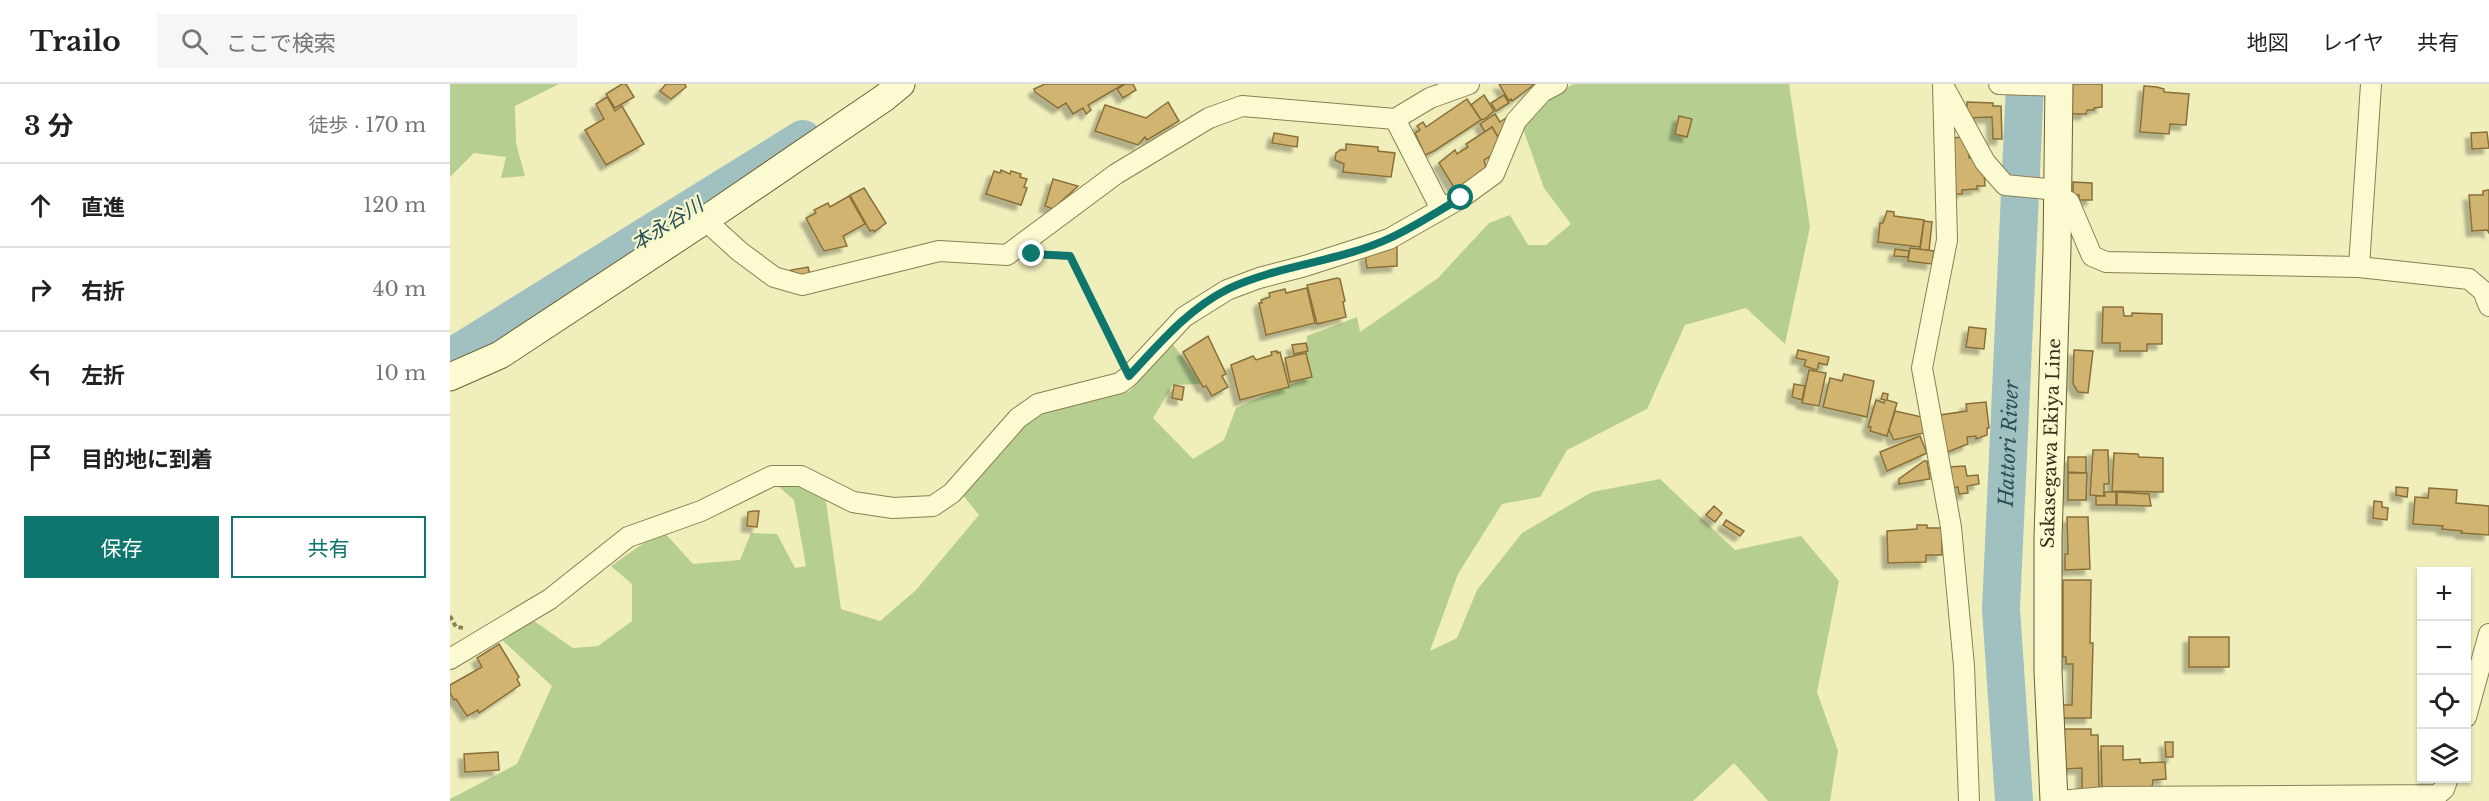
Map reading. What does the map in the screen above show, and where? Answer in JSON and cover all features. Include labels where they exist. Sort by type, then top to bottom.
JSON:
[{"type":"main road","points":[[450,376],[500,355],[705,220],[902,84]]},
{"type":"main road","name":"Sakasegawa Ekiya Line","points":[[2054,85],[2048,192],[2048,671],[2056,801]]},
{"type":"street","points":[[705,220],[739,251],[774,277],[802,285],[939,251],[1007,255],[1116,174],[1209,118],[1242,106],[1395,119],[1430,98],[1469,84]]},
{"type":"street","points":[[450,659],[550,598],[628,537],[701,511],[772,476],[801,476],[853,502],[893,508],[933,506],[952,494],[1018,418],[1038,404],[1120,383],[1184,317],[1227,290],[1258,278],[1305,266],[1389,239],[1441,209],[1494,174],[1516,121],[1542,92],[1557,84]]},
{"type":"street","points":[[1943,84],[1985,162],[2005,185],[2048,192],[2069,202],[2092,256],[2106,262],[2359,267],[2469,279],[2483,291],[2489,306]]},
{"type":"street","points":[[1943,84],[1947,240],[1923,369],[1952,527],[1964,666],[1969,801]]},
{"type":"street","points":[[1999,84],[2054,85]]},
{"type":"street","points":[[2359,267],[2371,84]]},
{"type":"street","points":[[1395,119],[1441,209]]},
{"type":"street","points":[[2471,710],[2480,697],[2489,634]]},
{"type":"street","points":[[2056,801],[2106,797],[2436,795],[2444,789],[2446,783]]},
{"type":"path","points":[[1019,246],[1032,254],[1070,256],[1129,376]]},
{"type":"green space","points":[[450,84],[559,84],[515,106],[516,143],[525,176],[501,178],[506,157],[474,153],[450,177]]},
{"type":"green space","points":[[1574,84],[1789,84],[1810,227],[1785,344],[1746,308],[1685,325],[1647,409],[1567,450],[1540,497],[1502,504],[1458,574],[1430,651],[1457,638],[1477,590],[1522,533],[1592,492],[1660,479],[1735,550],[1801,536],[1839,581],[1817,692],[1838,751],[1830,801],[1768,801],[1734,763],[1693,801],[450,801],[517,764],[552,686],[502,640],[534,621],[573,648],[598,646],[632,621],[632,584],[611,566],[662,530],[693,564],[740,560],[751,533],[777,534],[795,568],[806,566],[794,500],[779,487],[794,484],[826,501],[841,609],[880,621],[916,590],[979,515],[962,494],[1039,408],[1075,399],[1122,394],[1130,391],[1171,342],[1203,384],[1173,385],[1153,418],[1193,459],[1224,440],[1236,408],[1305,378],[1307,336],[1357,317],[1360,332],[1438,278],[1489,223],[1510,215],[1528,245],[1546,245],[1571,224],[1544,188],[1523,129],[1556,93]]},
{"type":"building","points":[[626,84],[634,97],[615,108],[606,94]]},
{"type":"building","points":[[666,84],[685,84],[686,87],[671,99],[660,91]]},
{"type":"building","points":[[1045,84],[1124,84],[1088,105],[1091,110],[1086,114],[1083,108],[1073,114],[1066,103],[1058,108],[1035,92],[1034,89]]},
{"type":"building","points":[[1125,84],[1133,84],[1136,90],[1123,98],[1117,89]]},
{"type":"building","points":[[1499,84],[1535,84],[1509,101]]},
{"type":"building","points":[[2071,84],[2102,84],[2102,107],[2087,110],[2086,114],[2070,114]]},
{"type":"building","points":[[2144,86],[2164,89],[2164,92],[2189,94],[2186,125],[2170,124],[2169,134],[2140,132]]},
{"type":"building","points":[[1484,95],[1494,111],[1481,120],[1471,105]]},
{"type":"building","points":[[1504,95],[1509,103],[1496,111],[1491,103]]},
{"type":"building","points":[[607,97],[615,111],[622,106],[644,144],[606,165],[585,130],[604,119],[596,104]]},
{"type":"building","points":[[1467,99],[1481,120],[1425,155],[1415,133],[1420,130],[1417,126],[1423,122],[1426,127]]},
{"type":"building","points":[[1168,102],[1179,121],[1147,140],[1145,137],[1138,145],[1095,131],[1105,105],[1146,118]]},
{"type":"building","points":[[1967,102],[1993,103],[1993,106],[2001,106],[2002,139],[1993,139],[1992,117],[1967,118]]},
{"type":"building","points":[[1495,114],[1500,122],[1506,118],[1503,134],[1498,137],[1492,127],[1485,132],[1480,124]]},
{"type":"building","points":[[1679,116],[1692,119],[1687,137],[1675,134]]},
{"type":"building","points":[[1492,127],[1501,142],[1494,147],[1497,152],[1484,160],[1487,171],[1456,191],[1439,163],[1455,150],[1457,154],[1468,147],[1466,144]]},
{"type":"building","points":[[2487,132],[2489,148],[2472,149],[2471,133]]},
{"type":"building","points":[[1274,133],[1298,137],[1297,147],[1272,143]]},
{"type":"building","points":[[1964,137],[1969,143],[1969,158],[1979,158],[1979,171],[1984,171],[1985,186],[1962,190],[1962,194],[1953,194],[1950,138]]},
{"type":"building","points":[[1346,144],[1378,147],[1378,151],[1395,153],[1391,177],[1343,172],[1344,164],[1335,160],[1336,153],[1346,150]]},
{"type":"building","points":[[1001,170],[1010,174],[1011,171],[1021,174],[1020,177],[1027,179],[1024,187],[1027,188],[1021,205],[986,194],[994,171],[1000,173]]},
{"type":"building","points":[[1053,179],[1078,186],[1053,209],[1045,206]]},
{"type":"building","points":[[2073,182],[2092,183],[2092,200],[2079,200],[2079,195],[2073,195]]},
{"type":"building","points":[[864,188],[886,223],[874,232],[870,231],[850,195]]},
{"type":"building","points":[[2489,190],[2489,233],[2487,230],[2472,231],[2469,195],[2483,195],[2483,191]]},
{"type":"building","points":[[849,196],[865,224],[843,236],[847,246],[824,251],[806,218],[816,213],[814,210],[828,203],[830,207]]},
{"type":"building","points":[[1887,211],[1894,212],[1894,216],[1924,220],[1920,247],[1878,242],[1880,223],[1883,223]]},
{"type":"building","points":[[1924,221],[1932,222],[1929,251],[1920,250]]},
{"type":"building","points":[[1397,245],[1397,266],[1367,268],[1365,255]]},
{"type":"building","points":[[1910,248],[1934,251],[1932,264],[1908,261]]},
{"type":"building","points":[[1895,249],[1909,251],[1908,257],[1894,256]]},
{"type":"building","points":[[808,267],[810,275],[793,278],[791,270]]},
{"type":"building","points":[[1340,279],[1346,317],[1317,324],[1307,285]]},
{"type":"building","points":[[1307,288],[1315,323],[1266,335],[1259,303],[1262,303],[1261,300],[1270,297],[1269,293],[1285,289],[1286,293]]},
{"type":"building","points":[[2103,307],[2123,307],[2124,316],[2132,316],[2132,313],[2162,314],[2162,344],[2147,344],[2147,351],[2120,351],[2120,343],[2102,343]]},
{"type":"building","points":[[1969,327],[1986,329],[1984,349],[1966,347]]},
{"type":"building","points":[[1208,336],[1226,374],[1222,376],[1228,387],[1212,396],[1206,386],[1203,387],[1183,352]]},
{"type":"building","points":[[1306,343],[1308,351],[1294,354],[1292,345]]},
{"type":"building","points":[[1798,350],[1829,357],[1827,365],[1819,363],[1817,370],[1804,366],[1806,360],[1796,358]]},
{"type":"building","points":[[2074,350],[2093,351],[2088,393],[2078,392],[2073,384]]},
{"type":"building","points":[[1277,351],[1277,353],[1280,352],[1289,387],[1240,400],[1231,365],[1253,356],[1256,360]]},
{"type":"building","points":[[1306,353],[1312,377],[1290,382],[1285,358]]},
{"type":"building","points":[[1809,370],[1826,373],[1819,406],[1802,403]]},
{"type":"building","points":[[1844,374],[1874,381],[1867,417],[1823,407],[1830,378],[1842,381]]},
{"type":"building","points":[[1794,384],[1805,386],[1802,400],[1792,397]]},
{"type":"building","points":[[1174,385],[1184,387],[1182,400],[1172,398]]},
{"type":"building","points":[[1883,393],[1888,394],[1887,400],[1897,403],[1887,436],[1870,431],[1871,427],[1868,427],[1876,400],[1884,403],[1885,400],[1881,399]]},
{"type":"building","points":[[1986,402],[1989,428],[1987,428],[1987,435],[1976,439],[1976,436],[1967,437],[1968,444],[1945,453],[1940,415],[1967,411],[1966,404]]},
{"type":"building","points":[[1895,411],[1922,417],[1924,433],[1894,440],[1889,430]]},
{"type":"building","points":[[1920,436],[1927,453],[1887,471],[1880,452]]},
{"type":"building","points":[[2093,450],[2108,450],[2109,484],[2104,484],[2104,496],[2090,495]]},
{"type":"building","points":[[2114,453],[2163,458],[2163,492],[2112,491]]},
{"type":"building","points":[[2068,457],[2086,457],[2086,473],[2068,472]]},
{"type":"building","points":[[1927,461],[1930,479],[1899,484],[1899,479]]},
{"type":"building","points":[[1965,466],[1967,476],[1978,475],[1979,484],[1967,486],[1968,493],[1959,494],[1958,487],[1950,488],[1948,467]]},
{"type":"building","points":[[2068,473],[2087,473],[2086,500],[2068,500]]},
{"type":"building","points":[[2396,487],[2408,488],[2407,497],[2396,495]]},
{"type":"building","points":[[2429,488],[2457,490],[2456,503],[2489,506],[2489,535],[2461,533],[2462,531],[2442,529],[2443,526],[2413,524],[2415,497],[2428,498]]},
{"type":"building","points":[[2104,492],[2116,492],[2116,505],[2096,505],[2096,496],[2105,496]]},
{"type":"building","points":[[2117,492],[2149,494],[2151,506],[2117,505]]},
{"type":"building","points":[[2374,501],[2382,502],[2382,507],[2388,508],[2387,520],[2373,518]]},
{"type":"building","points":[[1714,506],[1722,513],[1715,522],[1706,515]]},
{"type":"building","points":[[759,511],[757,527],[747,526],[748,512]]},
{"type":"building","points":[[2067,517],[2088,517],[2090,569],[2065,570],[2065,554],[2068,554]]},
{"type":"building","points":[[1726,520],[1744,531],[1740,536],[1723,525]]},
{"type":"building","points":[[1917,525],[1942,528],[1942,555],[1926,555],[1926,562],[1888,563],[1887,531],[1917,529]]},
{"type":"building","points":[[2063,580],[2091,580],[2090,643],[2093,643],[2091,718],[2061,718],[2061,705],[2072,705],[2073,664],[2066,664],[2066,657],[2063,657]]},
{"type":"building","points":[[2189,637],[2229,637],[2229,667],[2189,667]]},
{"type":"building","points":[[499,644],[519,677],[517,679],[520,685],[479,713],[478,710],[467,716],[450,693],[450,685],[482,667],[477,658]]},
{"type":"building","points":[[2062,729],[2091,729],[2091,735],[2098,735],[2099,791],[2082,791],[2082,768],[2064,769]]},
{"type":"building","points":[[2165,742],[2173,742],[2173,757],[2166,757]]},
{"type":"building","points":[[2101,746],[2123,746],[2123,760],[2140,759],[2140,763],[2165,762],[2166,779],[2153,780],[2152,787],[2102,789]]},
{"type":"building","points":[[498,752],[499,770],[465,772],[464,754]]},
{"type":"waterway","name":"Hattori River","points":[[2014,801],[2001,609],[2025,84]]},
{"type":"waterway","name":"本永谷川","points":[[450,358],[803,139]]},
{"type":"route","points":[[1032,254],[1070,256],[1129,376],[1184,317],[1227,290],[1258,278],[1305,266],[1389,239],[1461,198]]}]
